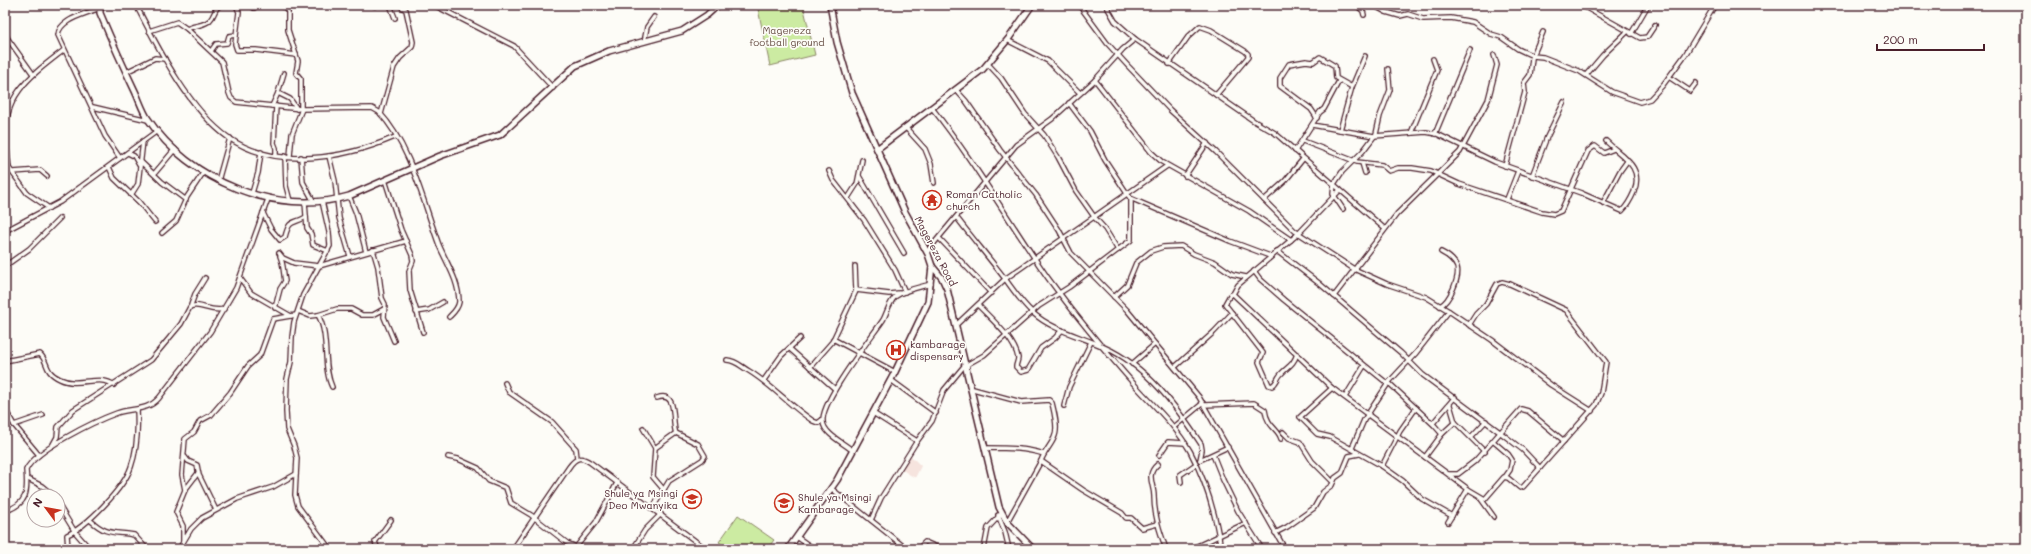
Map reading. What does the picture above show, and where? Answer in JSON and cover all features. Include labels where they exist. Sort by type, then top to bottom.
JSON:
[{"type":"street","points":[[136,5],[149,31],[178,80],[204,113],[230,138],[261,152],[302,157],[329,156],[358,151],[395,137]]},
{"type":"street","points":[[187,29],[207,23],[212,18],[216,8],[221,5]]},
{"type":"street","points":[[236,5],[239,12],[236,35],[237,50],[296,55]]},
{"type":"street","points":[[282,5],[288,11],[288,30],[298,65],[296,73],[300,78],[302,87],[300,109],[292,134],[290,156]]},
{"type":"street","points":[[390,5],[395,18]]},
{"type":"street","points":[[381,114],[394,67],[400,58],[412,47],[413,42],[406,10],[399,5]]},
{"type":"street","points":[[434,5],[514,46],[553,88]]},
{"type":"street","points":[[120,158],[105,136],[93,107],[58,35],[58,30],[64,24],[99,6],[126,72],[149,120],[157,131],[175,149],[203,173],[218,181],[268,199],[314,202],[337,200],[349,196],[440,156],[500,135],[553,88],[568,72],[586,60],[609,51],[682,31],[707,15],[718,5]]},
{"type":"street","name":"Magereza Road","points":[[830,5],[837,42],[852,93],[912,225],[928,254],[932,266],[945,284],[967,369],[1000,514],[1033,549]]},
{"type":"street","points":[[877,149],[988,64],[1032,5]]},
{"type":"street","points":[[1079,5],[1118,55],[1170,110],[1207,143],[1298,234],[1354,269],[1387,284],[1426,297],[1492,340],[1551,385],[1592,411]]},
{"type":"street","points":[[1106,5],[1115,21],[1135,39],[1169,64],[1216,94],[1254,122],[1274,133],[1385,230]]},
{"type":"street","points":[[1356,5],[1363,11],[1364,15]]},
{"type":"street","points":[[1374,5],[1386,12],[1400,16],[1408,14],[1423,19],[1451,18],[1473,22],[1533,56],[1549,59],[1586,75],[1618,95],[1640,102],[1646,101],[1655,96],[1669,77],[1714,6]]},
{"type":"street","points":[[1581,5],[1631,34],[1644,38],[1655,25]]},
{"type":"street","points":[[1631,34],[1648,5]]},
{"type":"street","points":[[644,42],[647,27],[654,17]]},
{"type":"street","points":[[149,31],[177,22],[187,29],[224,64],[228,87],[233,100],[239,103],[300,109],[372,108],[381,114],[412,168],[431,223],[454,277],[458,294],[458,306],[449,317]]},
{"type":"street","points":[[5,24],[8,39],[33,74]]},
{"type":"street","points":[[1169,64],[1185,41],[1200,26],[1211,30],[1242,49],[1247,53],[1248,57],[1216,94]]},
{"type":"street","points":[[1505,166],[1525,92],[1524,83],[1530,75],[1533,56],[1542,32]]},
{"type":"street","points":[[1586,75],[1603,55],[1628,32]]},
{"type":"street","points":[[211,51],[215,44],[227,43],[229,36],[236,35]]},
{"type":"street","points":[[928,254],[930,248],[957,218],[1016,145],[1039,129],[1095,80],[1135,39]]},
{"type":"street","points":[[1007,40],[1048,61],[1080,93]]},
{"type":"street","points":[[49,208],[27,193],[9,168],[6,129],[12,102],[33,74],[64,50]]},
{"type":"street","points":[[1435,134],[1470,50]]},
{"type":"street","points":[[1334,296],[1401,209],[1455,158],[1462,148],[1488,100],[1496,67],[1494,55]]},
{"type":"street","points":[[1340,130],[1352,87],[1365,56]]},
{"type":"street","points":[[1317,118],[1311,109],[1280,87],[1279,81],[1290,63],[1313,62],[1320,57],[1335,66],[1335,76],[1339,81],[1352,87]]},
{"type":"street","points":[[126,72],[154,58],[165,59]]},
{"type":"street","points":[[1411,133],[1437,70],[1433,59]]},
{"type":"street","points":[[988,64],[1002,78],[1021,108],[1039,129],[1058,157],[1074,188],[1093,216],[1105,229],[1118,250]]},
{"type":"street","points":[[1343,209],[1334,196],[1334,184],[1342,172],[1354,161],[1374,136],[1390,92],[1388,69]]},
{"type":"street","points":[[276,155],[274,143],[274,106],[284,73]]},
{"type":"street","points":[[1669,77],[1690,91],[1696,82]]},
{"type":"street","points":[[1095,80],[1151,152],[1167,166],[1249,211],[1291,240]]},
{"type":"street","points":[[1295,151],[1303,141],[1321,111],[1324,109],[1339,81]]},
{"type":"street","points":[[956,90],[1036,195],[1075,258],[1114,297],[1156,344],[1204,404],[1285,549]]},
{"type":"street","points":[[278,93],[290,100],[300,109]]},
{"type":"street","points":[[5,99],[12,102]]},
{"type":"street","points":[[1532,176],[1547,137],[1564,102]]},
{"type":"street","points":[[1069,103],[1090,131],[1105,160],[1126,194],[1131,199],[1230,241],[1270,256]]},
{"type":"street","points":[[93,107],[149,120]]},
{"type":"street","points":[[932,108],[966,154],[1034,258],[1059,293],[1100,346],[1174,427],[1185,443],[1207,492],[1219,535],[1221,549]]},
{"type":"street","points":[[1312,125],[1374,136],[1426,132],[1435,134],[1462,148],[1505,166],[1622,211],[1630,201],[1634,191],[1637,178],[1635,168],[1606,141]]},
{"type":"street","points":[[906,128],[925,149],[931,164],[934,183]]},
{"type":"street","points":[[5,231],[49,208],[109,167],[157,131]]},
{"type":"street","points":[[218,181],[230,138]]},
{"type":"street","points":[[131,195],[138,184],[140,156],[143,141]]},
{"type":"street","points":[[1303,141],[1354,161],[1382,165],[1390,171],[1400,168],[1414,168],[1438,174],[1459,184],[1542,212],[1557,214],[1561,211],[1588,151],[1595,146],[1604,153],[1614,149]]},
{"type":"street","points":[[1185,176],[1207,143]]},
{"type":"street","points":[[154,174],[175,149]]},
{"type":"street","points":[[128,152],[186,200]]},
{"type":"street","points":[[252,193],[258,174],[261,152]]},
{"type":"street","points":[[285,156],[286,186],[290,201]]},
{"type":"street","points":[[329,156],[336,181],[339,218],[350,256]]},
{"type":"street","points":[[302,157],[304,182],[314,202]]},
{"type":"street","points":[[1264,200],[1285,181],[1303,159]]},
{"type":"street","points":[[848,198],[857,184],[862,160]]},
{"type":"street","points":[[1603,203],[1620,170],[1628,160]]},
{"type":"street","points":[[1362,163],[1365,173]]},
{"type":"street","points":[[956,324],[1005,279],[1093,216],[1167,166]]},
{"type":"street","points":[[109,167],[114,178],[155,222]]},
{"type":"street","points":[[5,173],[9,168]]},
{"type":"street","points":[[13,172],[40,170],[46,176]]},
{"type":"street","points":[[829,171],[832,180],[848,198],[864,220],[895,270],[904,292]]},
{"type":"street","points":[[1507,199],[1518,171]]},
{"type":"street","points":[[162,234],[176,221],[186,200],[203,173]]},
{"type":"street","points":[[859,176],[904,253]]},
{"type":"street","points":[[385,180],[412,255],[413,260],[409,271],[410,290],[423,332]]},
{"type":"street","points":[[1297,354],[1290,367],[1281,374],[1275,384],[1270,386],[1259,362],[1262,353],[1224,304],[1230,295],[1233,294],[1236,286],[1298,234],[1340,190]]},
{"type":"street","points":[[349,196],[356,213],[366,252]]},
{"type":"street","points":[[5,511],[12,509],[22,501],[27,491],[28,468],[39,455],[52,446],[107,417],[151,406],[159,398],[203,341],[224,309],[240,278],[268,199]]},
{"type":"street","points":[[871,520],[881,498],[936,413],[944,390],[961,369],[964,366],[967,369],[968,364],[982,357],[1032,312],[1090,272],[1132,239],[1130,228],[1131,199]]},
{"type":"street","points":[[322,201],[330,232],[330,246],[303,295],[296,314],[292,337],[291,362],[287,379],[286,411],[287,429],[295,450],[295,495],[298,506],[330,549]]},
{"type":"street","points":[[305,202],[307,228],[311,234],[313,245],[328,252]]},
{"type":"street","points":[[263,213],[271,229],[280,240],[285,238],[286,229],[291,224],[306,217]]},
{"type":"street","points":[[5,266],[28,249],[60,218]]},
{"type":"street","points":[[957,218],[1016,295],[1032,312],[1062,330],[1100,346],[1132,364],[1165,393],[1202,447],[1200,460]]},
{"type":"street","points":[[940,238],[991,293]]},
{"type":"street","points":[[276,317],[274,308],[280,289],[285,281],[283,274],[284,267],[280,255],[294,263],[319,266],[406,241]]},
{"type":"street","points":[[1114,297],[1126,285],[1136,264],[1151,251],[1163,246],[1181,246],[1194,254],[1215,262],[1232,274],[1247,277]]},
{"type":"street","points":[[373,250],[378,267],[382,298],[385,302],[384,317],[394,341]]},
{"type":"street","points":[[1277,251],[1334,296],[1409,360],[1423,375],[1523,450],[1540,468]]},
{"type":"street","points":[[1440,306],[1448,298],[1456,280],[1457,268],[1452,260],[1441,252]]},
{"type":"street","points":[[810,367],[833,339],[856,290],[855,266]]},
{"type":"street","points":[[788,549],[832,489],[891,380],[923,316],[932,284],[932,266]]},
{"type":"street","points":[[1254,271],[1278,294],[1346,349],[1364,366],[1388,383],[1433,423],[1442,434]]},
{"type":"street","points":[[52,446],[57,437],[58,427],[73,410],[83,402],[114,385],[157,354],[183,321],[191,306],[195,294],[205,278]]},
{"type":"street","points":[[240,278],[251,293],[274,308],[296,314],[318,316],[337,309],[351,309],[362,315],[373,315],[384,309]]},
{"type":"street","points":[[1468,325],[1486,304],[1495,286],[1502,282],[1512,284],[1566,310],[1606,362],[1601,393],[1592,411],[1522,488],[1505,477]]},
{"type":"street","points":[[856,290],[889,294],[904,292],[932,284]]},
{"type":"street","points":[[853,451],[826,430],[822,420],[825,410],[835,389],[883,319],[894,298],[904,292]]},
{"type":"street","points":[[1233,294],[1240,303],[1297,354],[1332,388],[1468,489],[1486,499],[1510,470],[1512,460],[1508,454],[1494,442]]},
{"type":"street","points":[[416,312],[429,310],[443,302]]},
{"type":"street","points":[[978,305],[1006,335],[1015,349],[1018,358],[1016,368],[1023,372],[1030,368],[1041,348],[1055,338],[1062,330]]},
{"type":"street","points":[[191,306],[213,311],[224,309]]},
{"type":"street","points":[[1352,448],[1367,415],[1388,383],[1449,311]]},
{"type":"street","points":[[1175,367],[1214,332],[1232,313]]},
{"type":"street","points":[[185,490],[182,475],[185,439],[194,432],[200,421],[211,415],[248,366],[260,355],[272,321],[276,317],[296,314]]},
{"type":"street","points":[[318,316],[322,323],[327,360],[327,372],[332,387]]},
{"type":"street","points":[[764,380],[779,359],[800,338]]},
{"type":"street","points":[[833,339],[895,372]]},
{"type":"street","points":[[1064,406],[1067,401],[1069,387],[1091,342]]},
{"type":"street","points":[[1132,364],[1156,344]]},
{"type":"street","points":[[790,349],[835,389]]},
{"type":"street","points":[[5,362],[40,354],[50,373],[60,379],[75,383],[102,380],[114,385]]},
{"type":"street","points":[[727,360],[740,364],[764,380],[808,418],[817,423],[822,420]]},
{"type":"street","points":[[1345,397],[1364,366]]},
{"type":"street","points":[[891,380],[936,413]]},
{"type":"street","points":[[505,383],[509,392],[552,422],[576,449],[577,458],[534,517],[513,549]]},
{"type":"street","points":[[972,391],[973,388],[1021,402],[1051,401],[1055,435],[1007,522]]},
{"type":"street","points":[[1332,388],[1300,418],[1318,435],[1330,437],[1382,466],[1403,481],[1422,499],[1452,516]]},
{"type":"street","points":[[652,509],[666,484],[671,479],[702,460],[705,456],[698,444],[676,433],[674,429],[673,405],[664,398],[656,398]]},
{"type":"street","points":[[1433,423],[1455,398]]},
{"type":"street","points":[[1174,427],[1204,404],[1256,403],[1264,409],[1267,422],[1280,435],[1281,439]]},
{"type":"street","points":[[1450,405],[1455,422],[1485,452]]},
{"type":"street","points":[[1382,466],[1397,436],[1416,408]]},
{"type":"street","points":[[5,409],[14,425],[39,455]]},
{"type":"street","points":[[1448,474],[1458,474],[1485,452],[1519,410],[1523,409],[1548,426],[1564,441]]},
{"type":"street","points":[[68,549],[66,536],[75,532],[103,507],[130,469],[137,434],[137,410]]},
{"type":"street","points":[[873,413],[917,441]]},
{"type":"street","points":[[14,425],[43,416]]},
{"type":"street","points":[[1425,457],[1442,434],[1455,422]]},
{"type":"street","points":[[1471,437],[1486,422]]},
{"type":"street","points":[[643,428],[655,448],[653,477],[664,490]]},
{"type":"street","points":[[1283,432],[1289,438],[1300,442],[1312,460],[1333,482]]},
{"type":"street","points":[[655,448],[676,433]]},
{"type":"street","points":[[1159,455],[1168,442],[1185,443]]},
{"type":"street","points":[[1181,482],[1180,475],[1195,463],[1228,447]]},
{"type":"street","points":[[985,452],[988,448],[998,448],[1032,451],[1044,454]]},
{"type":"street","points":[[1275,533],[1287,527],[1313,509],[1322,493],[1336,477],[1342,473],[1349,456],[1359,454]]},
{"type":"street","points":[[1213,455],[1238,511],[1262,549]]},
{"type":"street","points":[[184,456],[188,461],[197,464],[198,473],[216,510]]},
{"type":"street","points":[[448,457],[458,459],[478,468],[489,481],[506,488],[511,503],[534,517],[567,543],[580,549]]},
{"type":"street","points":[[577,458],[586,459],[706,549]]},
{"type":"street","points":[[1041,461],[1126,517],[1131,518],[1142,528],[1146,529],[1157,524]]},
{"type":"street","points":[[1158,464],[1153,470],[1151,481],[1157,524],[1166,549]]},
{"type":"street","points":[[182,542],[183,526],[176,512],[185,490],[198,473]]},
{"type":"street","points":[[179,549],[182,542],[198,522],[216,510],[237,499],[261,493],[296,474]]},
{"type":"street","points":[[28,479],[44,488]]},
{"type":"street","points":[[576,547],[600,516],[617,483]]},
{"type":"street","points":[[832,489],[906,549]]},
{"type":"street","points":[[1448,522],[1468,489]]},
{"type":"street","points":[[1479,496],[1494,517]]},
{"type":"street","points":[[633,549],[645,530],[661,514]]},
{"type":"street","points":[[1000,514],[1008,548]]},
{"type":"street","points":[[984,549],[988,528],[1000,514]]},
{"type":"street","points":[[66,517],[75,532],[90,549]]},
{"type":"street","points":[[90,520],[103,530],[110,533],[134,535],[147,549]]},
{"type":"street","points":[[378,549],[375,542],[391,520]]},
{"type":"street","points":[[1191,549],[1246,522]]},
{"type":"street","points":[[797,537],[814,549]]},
{"type":"street","points":[[918,549],[925,542],[941,549]]},
{"type":"street","points":[[122,549],[147,549]]},
{"type":"shaded area","points":[[911,456],[921,466],[915,478],[901,469]]},
{"type":"green space","name":"Magereza football ground","points":[[770,5],[803,5],[815,55],[770,66],[758,9]]},
{"type":"green space","points":[[738,515],[774,540],[767,549],[729,549],[719,542]]},
{"type":"place","name":"Roman Catholic church","points":[[932,200]]},
{"type":"place","name":"kambarage dispensary","points":[[896,350]]},
{"type":"place","name":"Shule ya Msingi Deo Mwanyika","points":[[692,499]]},
{"type":"place","name":"Shule ya Msingi Kambarage","points":[[784,503]]}]
